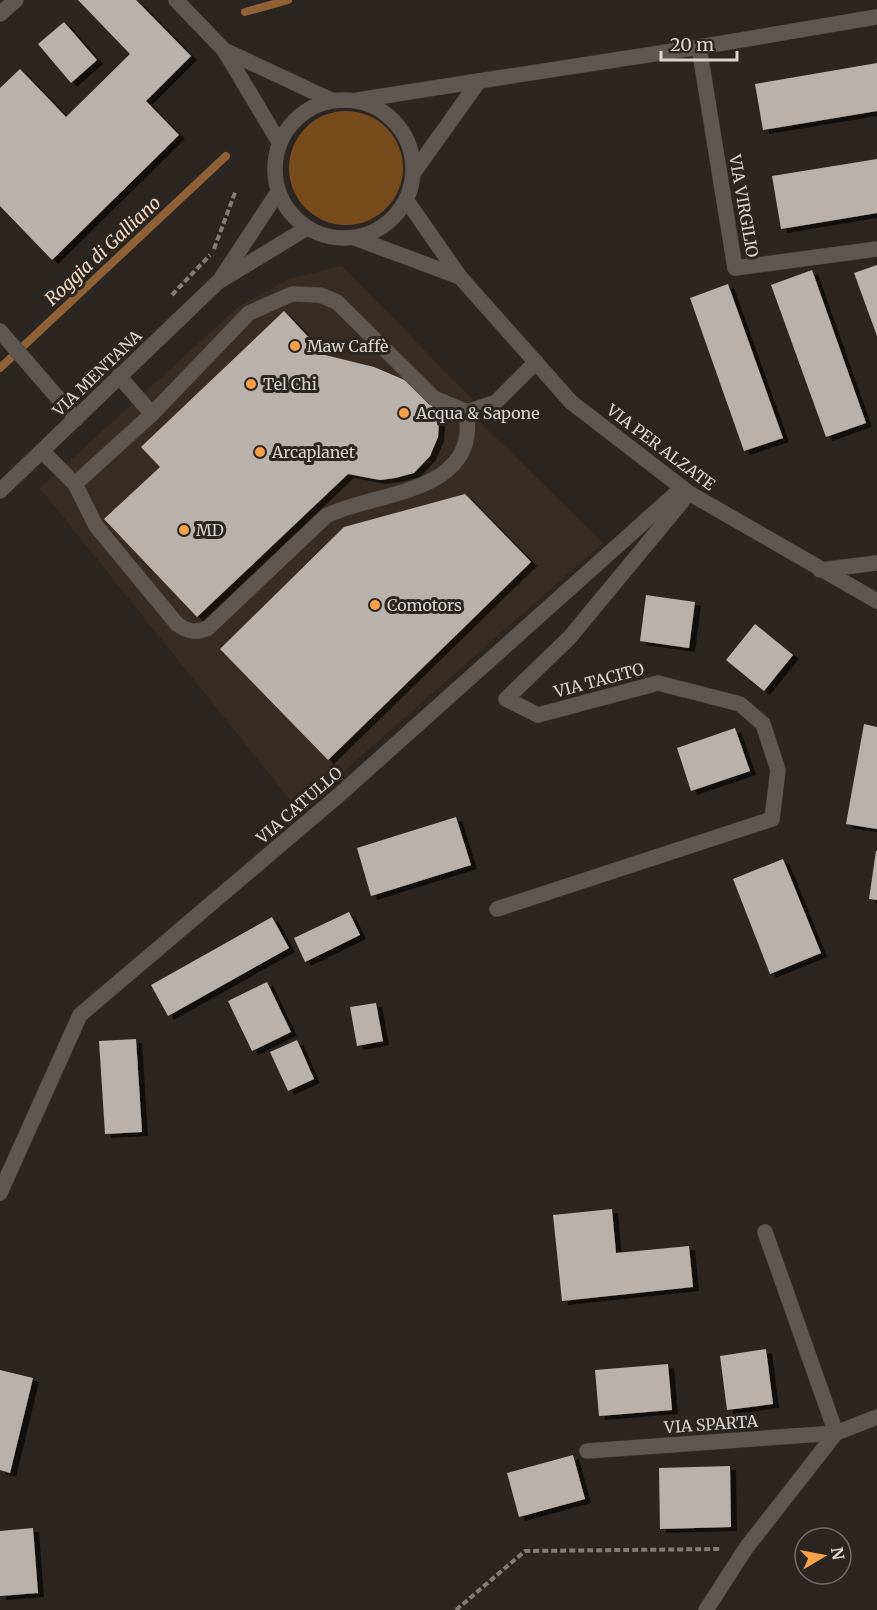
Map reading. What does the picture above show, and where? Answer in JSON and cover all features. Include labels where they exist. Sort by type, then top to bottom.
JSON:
[{"type":"street","points":[[0,14],[16,0]]},
{"type":"street","points":[[176,0],[224,50],[279,142]]},
{"type":"street","points":[[358,100],[383,111],[406,135],[413,156],[414,172],[407,201],[381,228],[355,238],[330,237],[307,228],[285,206],[278,192],[274,166],[279,142],[287,129],[307,109],[331,100],[358,100],[877,17]]},
{"type":"street","name":"VIA VIRGILIO","points":[[699,47],[735,268],[877,249]]},
{"type":"street","points":[[224,50],[331,100]]},
{"type":"street","points":[[414,172],[478,81]]},
{"type":"street","name":"VIA MENTANA","points":[[218,282],[278,192]]},
{"type":"street","name":"VIA PER ALZATE","points":[[407,201],[460,277],[571,402],[686,491],[877,601]]},
{"type":"street","name":"VIA MENTANA","points":[[0,491],[218,282],[307,228]]},
{"type":"street","name":"VIA PER ALZATE","points":[[355,238],[460,277]]},
{"type":"street","points":[[75,484],[152,414],[249,313],[292,294],[321,295],[337,302],[434,398],[467,412],[496,402],[536,362]]},
{"type":"street","points":[[0,331],[76,418]]},
{"type":"street","points":[[119,376],[152,414]]},
{"type":"street","points":[[42,451],[75,484],[96,526],[170,615],[186,630],[198,632],[208,627],[326,516],[339,509],[419,488],[442,475],[457,460],[467,437],[467,412]]},
{"type":"street","name":"VIA TACITO","points":[[497,909],[772,819],[778,770],[763,724],[740,704],[658,683],[538,715],[506,699],[570,637],[686,491]]},
{"type":"street","name":"VIA CATULLO","points":[[0,1193],[80,1015],[339,795],[686,491]]},
{"type":"street","points":[[820,570],[877,563]]},
{"type":"street","points":[[706,1610],[746,1548],[836,1433],[765,1232]]},
{"type":"street","name":"VIA SPARTA","points":[[587,1451],[836,1433],[877,1417]]},
{"type":"path","points":[[168,298],[213,251],[236,190]]},
{"type":"path","points":[[456,1610],[525,1551],[746,1548]]},
{"type":"shaded area","points":[[346,111],[368,115],[386,128],[399,146],[403,168],[399,190],[386,208],[368,221],[346,225],[324,221],[306,208],[293,190],[289,168],[293,146],[306,128],[324,115]]},
{"type":"shaded area","points":[[342,266],[472,399],[478,420],[603,543],[299,811],[40,488],[238,307],[289,279]]},
{"type":"building","points":[[78,0],[136,0],[191,56],[146,101],[179,135],[52,260],[0,206],[0,88],[20,69],[66,117],[130,54]]},
{"type":"building","points":[[64,22],[97,60],[71,83],[38,44]]},
{"type":"building","points":[[877,63],[877,111],[763,130],[755,84]]},
{"type":"building","points":[[877,159],[877,213],[781,229],[772,176]]},
{"type":"building","points":[[877,265],[877,336],[854,273]]},
{"type":"building","points":[[812,270],[866,423],[826,437],[771,285]]},
{"type":"building","points":[[728,284],[783,438],[744,451],[690,298]]},
{"type":"building","points":[[284,311],[325,355],[374,367],[414,384],[431,403],[439,422],[438,437],[430,456],[414,473],[380,480],[348,474],[197,617],[104,519],[160,467],[141,447]]},
{"type":"building","name":"Comotors","points":[[465,494],[531,562],[328,760],[220,649],[344,527]]},
{"type":"building","points":[[646,595],[695,602],[689,648],[640,641]]},
{"type":"building","points":[[755,624],[793,655],[764,691],[726,660]]},
{"type":"building","points":[[864,724],[877,727],[877,829],[846,824]]},
{"type":"building","points":[[735,728],[750,771],[691,791],[677,748]]},
{"type":"building","points":[[456,817],[471,865],[371,896],[357,848]]},
{"type":"building","points":[[877,851],[877,900],[869,899]]},
{"type":"building","points":[[783,859],[821,953],[770,974],[733,879]]},
{"type":"building","points":[[349,912],[360,935],[305,962],[294,938]]},
{"type":"building","points":[[272,917],[289,948],[168,1016],[151,985]]},
{"type":"building","points":[[267,982],[291,1032],[252,1051],[228,1001]]},
{"type":"building","points":[[376,1003],[383,1041],[357,1046],[350,1007]]},
{"type":"building","points":[[136,1039],[142,1132],[105,1134],[99,1041]]},
{"type":"building","points":[[297,1040],[314,1079],[288,1091],[270,1052]]},
{"type":"building","points":[[612,1209],[616,1253],[689,1246],[693,1287],[562,1301],[553,1215]]},
{"type":"building","points":[[766,1349],[773,1404],[727,1410],[720,1356]]},
{"type":"building","points":[[668,1364],[672,1410],[599,1416],[595,1370]]},
{"type":"building","points":[[0,1370],[33,1378],[10,1473],[0,1470]]},
{"type":"building","points":[[573,1455],[585,1499],[519,1517],[507,1473]]},
{"type":"building","points":[[730,1466],[731,1527],[660,1529],[659,1468]]},
{"type":"building","points":[[33,1528],[38,1593],[0,1596],[0,1531]]},
{"type":"waterway","name":"Roggia di Galliano","points":[[245,12],[288,0]]},
{"type":"waterway","name":"Roggia di Galliano","points":[[0,368],[226,156]]},
{"type":"place","name":"Maw Caffè","points":[[295,346]]},
{"type":"place","name":"Tel Chi","points":[[251,384]]},
{"type":"place","name":"Acqua & Sapone","points":[[404,413]]},
{"type":"place","name":"Arcaplanet","points":[[260,452]]},
{"type":"place","name":"MD","points":[[184,530]]},
{"type":"place","name":"Comotors","points":[[375,605]]}]
